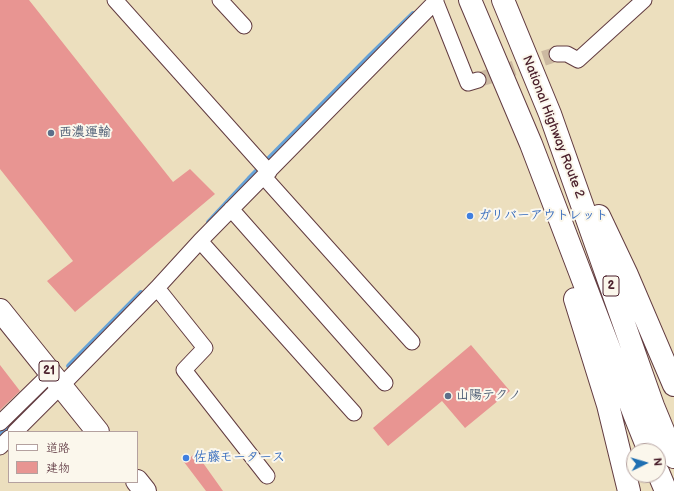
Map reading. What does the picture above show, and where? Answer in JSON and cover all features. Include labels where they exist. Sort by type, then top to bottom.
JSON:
[{"type":"main road","name":"National Highway Route 2","points":[[470,0],[531,144],[646,443]]},
{"type":"main road","name":"National Highway Route 2","points":[[502,0],[550,114],[653,406],[674,457]]},
{"type":"main road","name":"2","points":[[550,114],[627,275],[674,385]]},
{"type":"main road","name":"2","points":[[531,144],[565,265],[608,405],[629,491]]},
{"type":"main road","name":"21","points":[[0,310],[97,431]]},
{"type":"main road","points":[[138,482],[145,491]]},
{"type":"street","points":[[115,0],[265,169],[412,342]]},
{"type":"street","points":[[0,423],[56,380],[157,288],[232,209],[265,169],[436,0],[468,83],[478,80]]},
{"type":"street","points":[[557,54],[567,54],[578,60],[644,0]]},
{"type":"street","points":[[225,2],[244,26]]},
{"type":"street","points":[[232,209],[385,383]]},
{"type":"street","points":[[200,241],[354,413]]},
{"type":"street","points":[[157,288],[205,348],[184,370],[266,476]]},
{"type":"street","points":[[16,431],[56,380]]},
{"type":"street","points":[[0,447],[8,439]]},
{"type":"building","points":[[0,0],[29,0],[173,182],[190,169],[215,194],[75,312],[47,281],[73,261],[0,169]]},
{"type":"building","points":[[471,345],[510,391],[465,428],[442,401],[388,446],[373,428]]},
{"type":"building","points":[[0,365],[20,391],[0,410]]},
{"type":"building","points":[[196,453],[223,491],[206,491],[184,462]]},
{"type":"waterway","points":[[209,222],[249,179],[413,14]]},
{"type":"waterway","points":[[69,366],[141,293]]},
{"type":"waterway","points":[[0,435],[45,389]]},
{"type":"tunnel","points":[[478,80],[557,54]]},
{"type":"place","name":"西濃運輸","points":[[51,133]]},
{"type":"place","name":"ガリバーアウトレット","points":[[470,216]]},
{"type":"place","name":"山陽テクノ","points":[[448,396]]},
{"type":"place","name":"佐藤モータース","points":[[186,458]]}]
